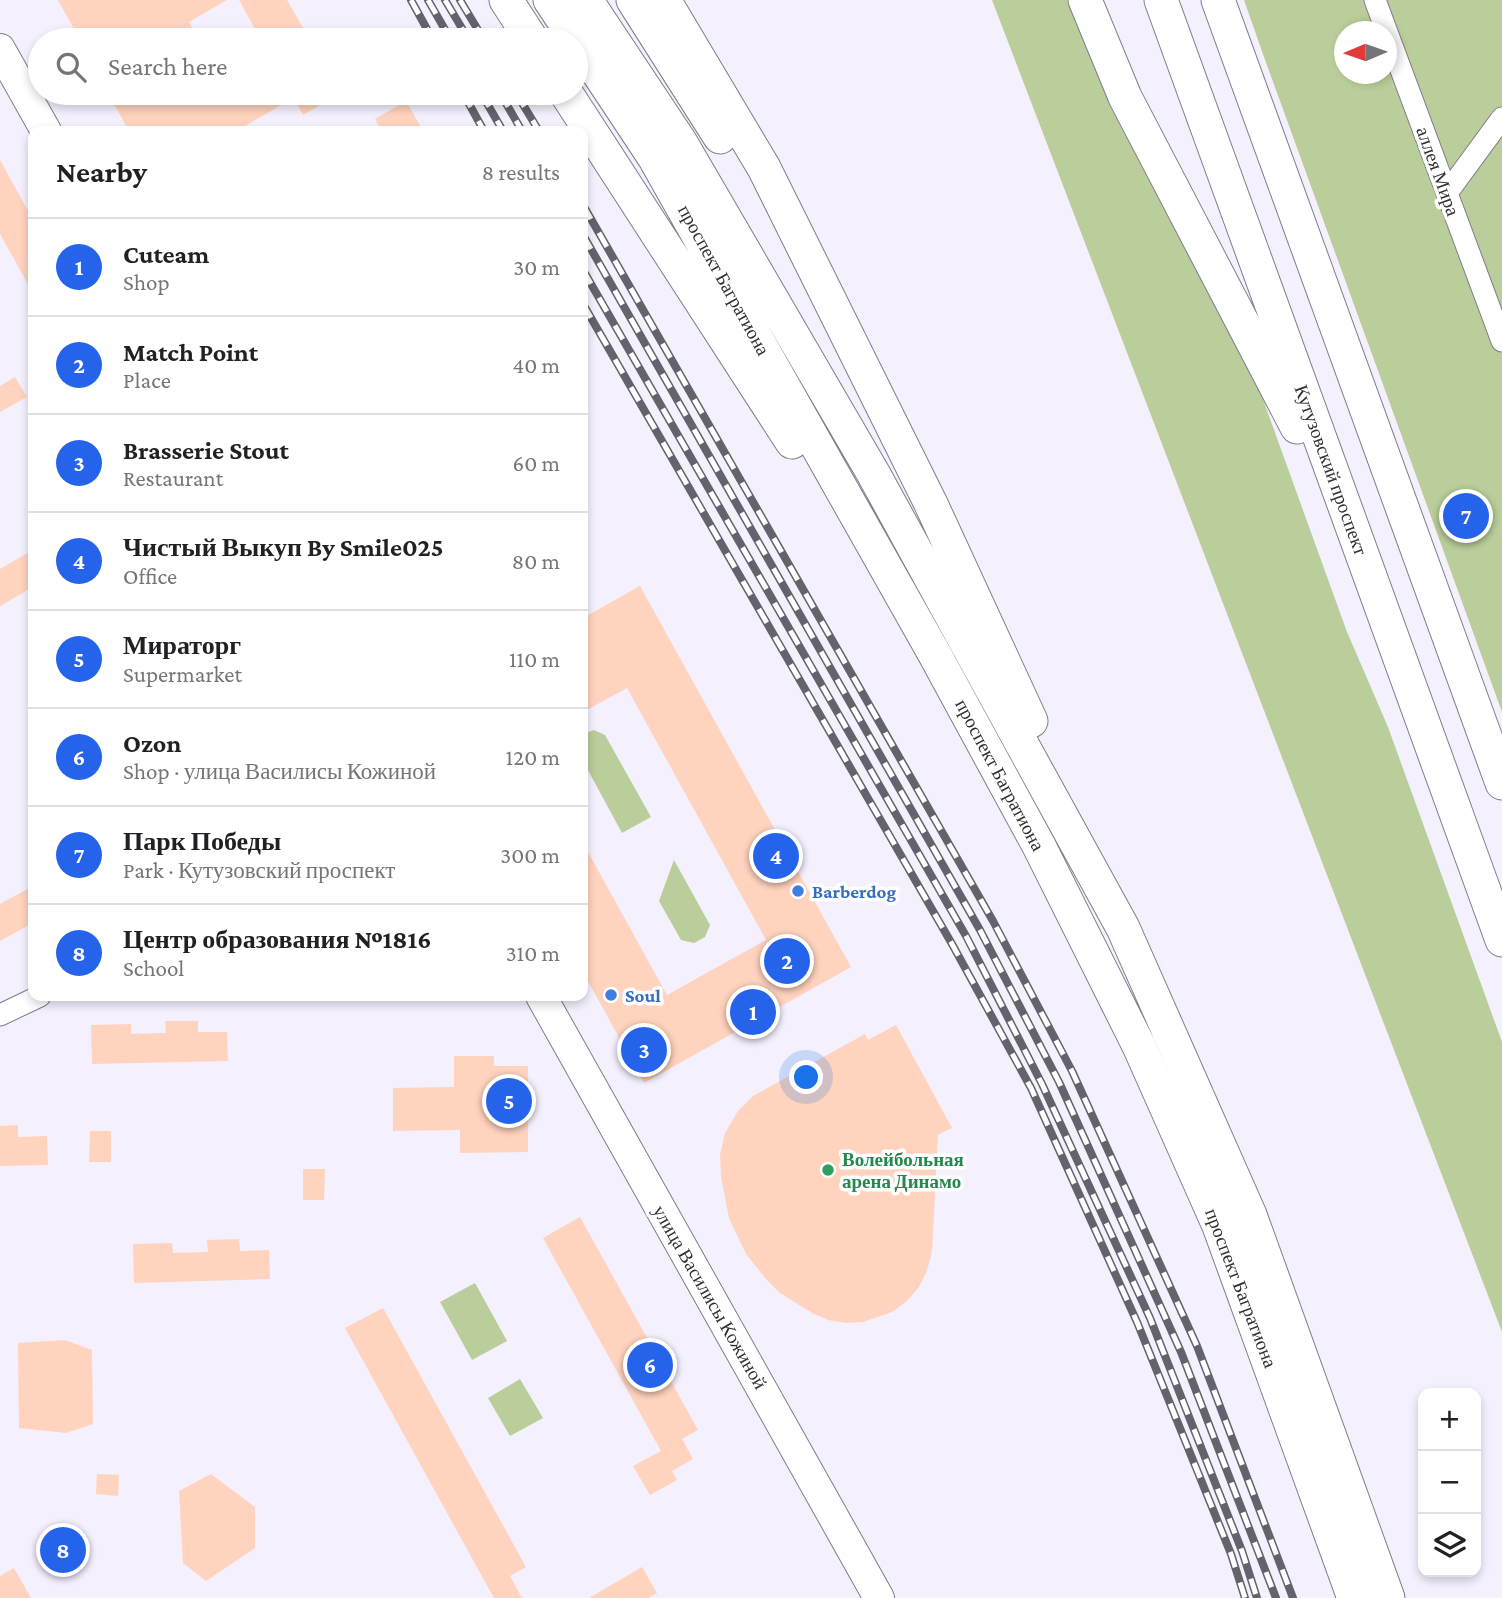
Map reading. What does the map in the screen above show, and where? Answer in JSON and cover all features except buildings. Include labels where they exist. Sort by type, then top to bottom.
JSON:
[{"type":"main road","points":[[506,0],[524,28]]},
{"type":"main road","name":"проспект Багратиона","points":[[550,0],[569,28]]},
{"type":"main road","name":"проспект Багратиона","points":[[586,0],[681,143],[873,473],[1122,928],[1250,1215],[1388,1598]]},
{"type":"main road","points":[[633,0],[848,340]]},
{"type":"main road","points":[[664,0],[764,168],[931,504],[993,634],[1122,928]]},
{"type":"main road","points":[[1086,0],[1125,97],[1353,531]]},
{"type":"main road","name":"Кутузовский проспект","points":[[1161,0],[1502,940]]},
{"type":"main road","points":[[1218,0],[1502,783]]},
{"type":"main road","name":"проспект Багратиона","points":[[588,57],[654,157],[934,653],[1039,846],[1155,1082],[1219,1226],[1354,1598]]},
{"type":"main road","points":[[574,105],[587,126]]},
{"type":"main road","points":[[588,127],[745,371],[934,653]]},
{"type":"street","name":"аллея Мира","points":[[1375,0],[1502,341]]},
{"type":"street","points":[[0,50],[28,99]]},
{"type":"street","points":[[31,105],[43,126]]},
{"type":"street","points":[[1447,194],[1502,118]]},
{"type":"street","points":[[0,1016],[30,1001]]},
{"type":"street","name":"улица Василисы Кожиной","points":[[544,1001],[879,1598]]},
{"type":"green space","points":[[992,0],[1075,0],[1243,344],[1347,632],[1388,727],[1502,1042],[1502,1332]]},
{"type":"green space","points":[[1244,0],[1502,0],[1502,712],[1264,57]]},
{"type":"green space","points":[[594,730],[605,735],[651,817],[622,833],[588,770],[588,732]]},
{"type":"green space","points":[[674,860],[710,925],[705,937],[694,943],[681,940],[659,901]]},
{"type":"green space","points":[[475,1283],[507,1341],[472,1360],[440,1302]]},
{"type":"green space","points":[[520,1379],[543,1418],[510,1436],[488,1398]]},
{"type":"railway","points":[[411,0],[426,28]]},
{"type":"railway","points":[[428,0],[444,28]]},
{"type":"railway","points":[[445,0],[462,28]]},
{"type":"railway","points":[[460,0],[477,28]]},
{"type":"railway","points":[[470,105],[481,126]]},
{"type":"railway","points":[[488,105],[500,126]]},
{"type":"railway","points":[[507,105],[519,126]]},
{"type":"railway","points":[[523,105],[536,126]]},
{"type":"railway","points":[[588,214],[993,921],[1072,1071],[1197,1346],[1293,1598]]},
{"type":"railway","points":[[588,244],[980,930],[1059,1082],[1181,1352],[1276,1598]]},
{"type":"railway","points":[[588,279],[966,936],[1042,1084],[1150,1318],[1242,1551],[1257,1598]]},
{"type":"railway","points":[[588,313],[952,944],[1031,1088],[1137,1322],[1231,1554],[1245,1598]]},
{"type":"place","name":"Парк Победы","points":[[1466,516]]},
{"type":"place","name":"Чистый Выкуп By Smile025","points":[[776,856]]},
{"type":"place","name":"Barberdog","points":[[798,891]]},
{"type":"place","name":"Match Point","points":[[787,961]]},
{"type":"place","name":"Soul","points":[[611,995]]},
{"type":"place","name":"Cuteam","points":[[753,1012]]},
{"type":"place","name":"Brasserie Stout","points":[[644,1050]]},
{"type":"place","name":"Мираторг","points":[[509,1101]]},
{"type":"place","name":"Волейбольная арена Динамо","points":[[828,1170]]},
{"type":"place","name":"Ozon","points":[[650,1365]]},
{"type":"place","name":"Центр образования №1816","points":[[63,1550]]}]
